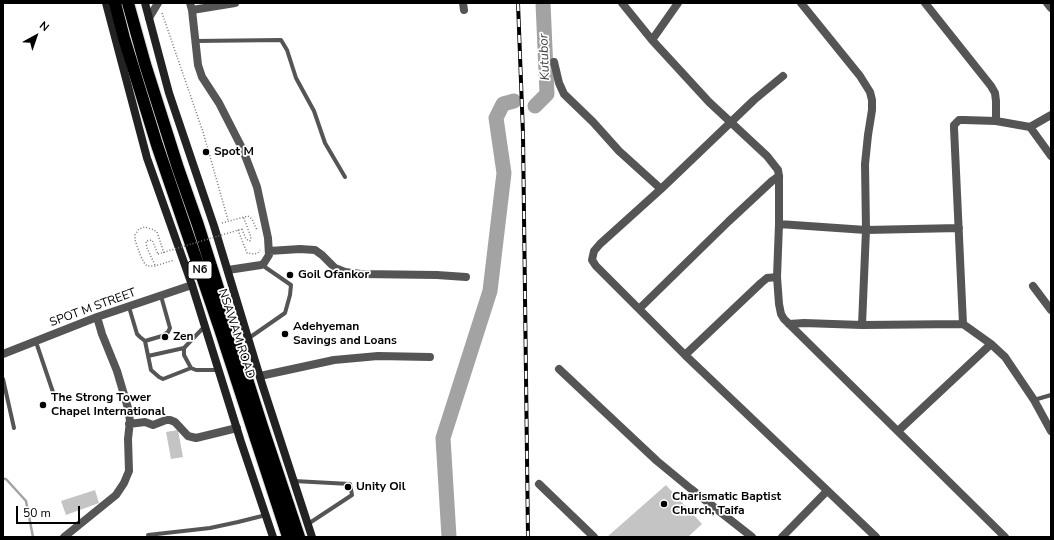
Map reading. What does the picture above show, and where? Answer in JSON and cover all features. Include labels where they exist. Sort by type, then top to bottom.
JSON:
[{"type":"highway","name":"NSAWAM ROAD","points":[[116,3],[124,38],[153,131],[288,537]]},
{"type":"highway","name":"NSAWAM ROAD","points":[[128,3],[145,64],[178,168],[198,225],[299,537]]},
{"type":"main road","points":[[106,3],[147,158],[192,285],[273,537]]},
{"type":"main road","points":[[145,3],[169,93],[214,226],[248,338],[312,537]]},
{"type":"street","points":[[228,270],[261,265],[268,258],[265,250],[268,238],[257,187],[243,150],[219,103],[202,77],[198,65],[191,6],[235,3]]},
{"type":"street","points":[[622,3],[652,40],[718,112],[741,131],[778,170],[780,176],[777,277],[781,314],[789,324],[1005,537]]},
{"type":"street","points":[[652,40],[678,3]]},
{"type":"street","points":[[801,3],[847,58],[870,92],[872,100],[865,164],[866,230],[862,325]]},
{"type":"street","points":[[925,3],[991,86],[995,93],[996,121]]},
{"type":"street","points":[[1047,3],[1051,8]]},
{"type":"street","points":[[148,18],[159,7]]},
{"type":"street","points":[[554,62],[559,83],[564,94],[593,122],[619,151],[661,189]]},
{"type":"street","points":[[783,76],[730,122],[661,189],[600,244],[594,251],[592,260],[596,266],[685,355],[876,537]]},
{"type":"street","points":[[963,324],[954,125],[959,120],[964,120],[996,121],[1030,126],[1051,115]]},
{"type":"street","points":[[1030,126],[1051,156]]},
{"type":"street","points":[[639,309],[729,221],[772,181],[780,176]]},
{"type":"street","points":[[779,224],[866,230],[959,228]]},
{"type":"street","points":[[265,250],[315,250],[335,268],[340,271],[353,273],[466,276]]},
{"type":"street","points":[[685,355],[761,283],[767,278],[777,277]]},
{"type":"street","name":"SPOT M STREET","points":[[3,354],[97,317],[192,285]]},
{"type":"street","points":[[1033,286],[1051,310]]},
{"type":"street","points":[[64,537],[116,495],[124,483],[129,471],[128,440],[130,414],[97,317]]},
{"type":"street","points":[[789,324],[963,324],[991,344],[1005,357],[1016,371],[1050,427]]},
{"type":"street","points":[[898,431],[991,344]]},
{"type":"street","points":[[260,376],[334,360],[378,356],[430,357]]},
{"type":"street","points":[[559,369],[657,461],[752,537]]},
{"type":"street","points":[[129,424],[145,422],[153,425],[170,420],[175,422],[188,436],[196,438],[237,428]]},
{"type":"street","points":[[539,484],[594,537]]},
{"type":"street","points":[[782,537],[827,491]]},
{"type":"lane","points":[[196,41],[281,40],[287,50],[296,78],[314,111],[325,143],[345,178]]},
{"type":"lane","points":[[248,338],[285,313],[290,295],[291,285],[261,265]]},
{"type":"lane","points":[[145,341],[162,336],[168,332],[170,328],[161,296]]},
{"type":"lane","points":[[129,307],[137,334],[145,341],[151,370],[163,378],[191,368],[196,370],[219,370]]},
{"type":"lane","points":[[148,356],[184,348],[205,326]]},
{"type":"lane","points":[[36,342],[55,398]]},
{"type":"lane","points":[[184,348],[184,355],[191,368]]},
{"type":"lane","points":[[3,379],[14,428]]},
{"type":"lane","points":[[1034,400],[1051,395]]},
{"type":"lane","points":[[294,481],[350,484],[352,495],[308,525]]},
{"type":"lane","points":[[148,535],[210,528],[266,515]]},
{"type":"path","points":[[159,7],[204,132],[228,220]]},
{"type":"path","points":[[155,266],[147,248],[146,241],[152,240],[158,254],[242,229],[247,240],[250,241],[251,237],[243,216]]},
{"type":"path","points":[[214,226],[228,220],[243,216],[250,216],[258,234]]},
{"type":"path","points":[[164,253],[154,230],[145,227],[139,229],[135,235],[135,240],[140,257],[147,266],[155,266],[182,257]]},
{"type":"path","points":[[238,230],[242,242],[249,254],[258,253],[265,250]]},
{"type":"building","points":[[178,430],[183,457],[171,459],[166,432]]},
{"type":"building","name":"Charismatic Baptist Church, Taifa","points":[[666,485],[702,524],[688,537],[607,537]]},
{"type":"building","points":[[95,490],[99,503],[66,515],[61,501]]},
{"type":"waterway","name":"Kutubor","points":[[535,106],[547,94],[543,3]]},
{"type":"waterway","points":[[449,537],[443,438],[490,291],[504,173],[496,118],[503,104],[514,101]]},
{"type":"waterway","points":[[3,479],[6,479],[26,501],[33,537]]},
{"type":"railway","points":[[518,3],[523,134],[528,537]]},
{"type":"place","name":"Spot M","points":[[206,152]]},
{"type":"place","name":"Goil Ofankor","points":[[290,275]]},
{"type":"place","name":"Adehyeman Savings and Loans","points":[[285,334]]},
{"type":"place","name":"Zen","points":[[165,337]]},
{"type":"place","name":"The Strong Tower Chapel International","points":[[43,405]]},
{"type":"place","name":"Unity Oil","points":[[348,487]]},
{"type":"place","name":"Charismatic Baptist Church, Taifa","points":[[664,504]]}]
